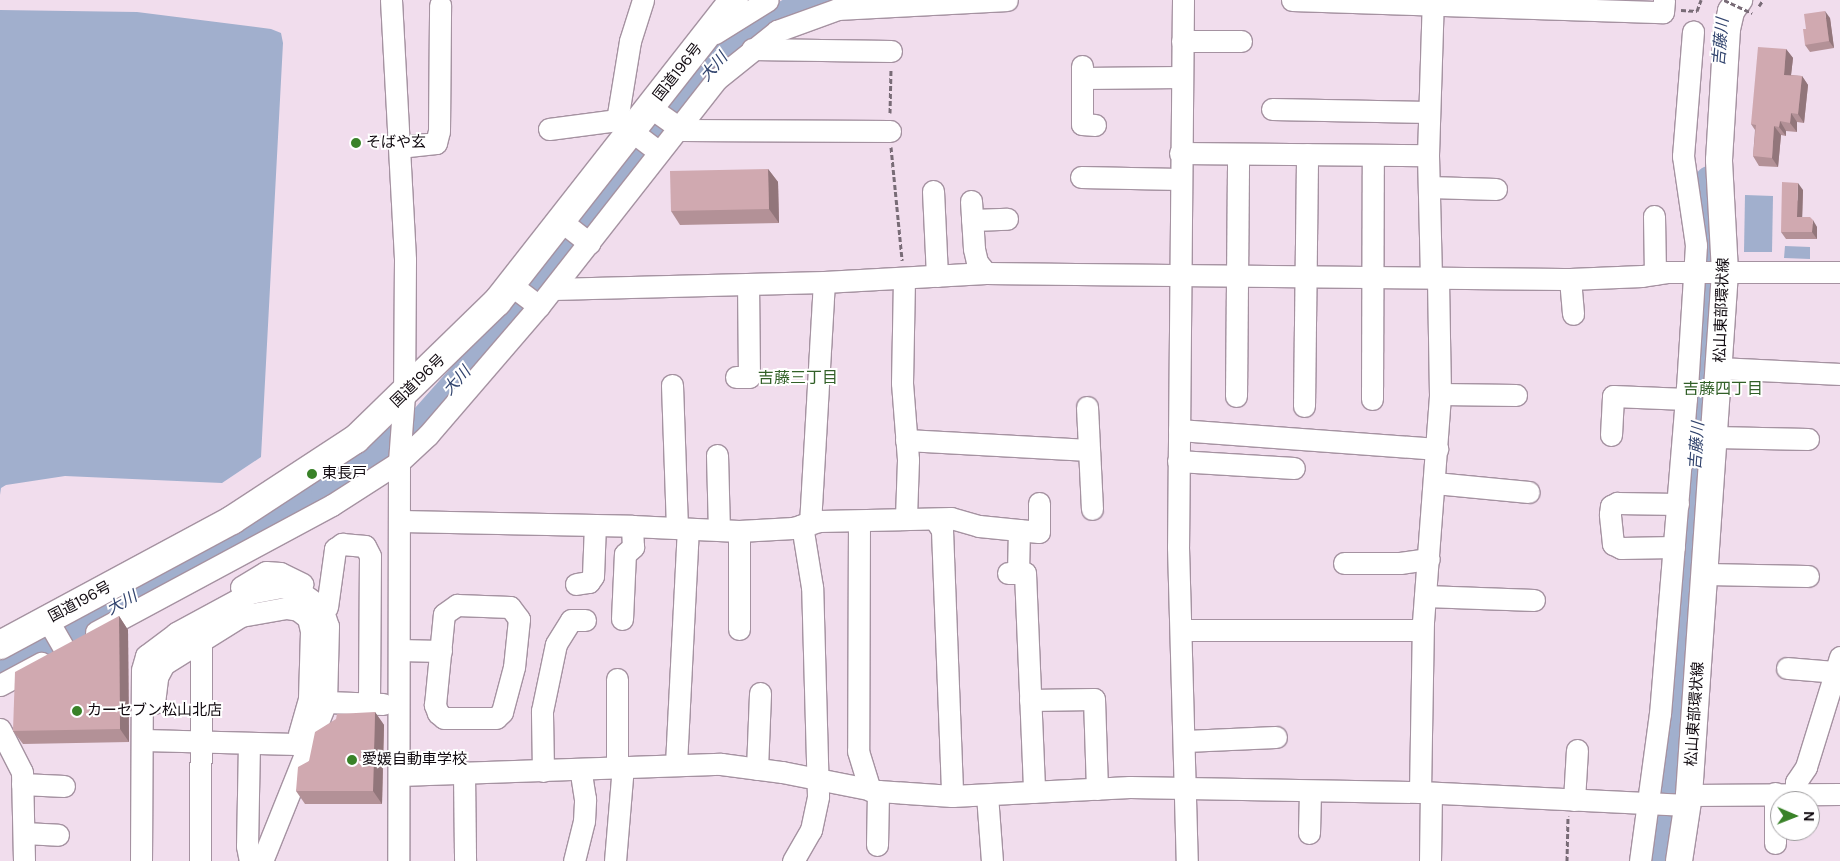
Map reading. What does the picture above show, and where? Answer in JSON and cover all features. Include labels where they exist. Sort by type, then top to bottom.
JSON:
[{"type":"highway","name":"国道196号","points":[[0,645],[57,636],[356,439],[404,395],[527,297],[577,234],[641,138],[665,119],[701,44],[734,0]]},
{"type":"main road","name":"松山東部環状線","points":[[1680,861],[1705,574],[1705,541],[1715,437],[1719,368],[1710,272],[1727,29],[1731,11],[1745,6]]},
{"type":"street","points":[[391,0],[405,260],[404,395],[399,462],[401,521],[398,861]]},
{"type":"street","points":[[549,128],[641,138],[630,41],[643,0]]},
{"type":"street","points":[[701,44],[769,9],[838,9],[1007,0]]},
{"type":"street","points":[[1183,0],[1178,461],[1188,861]]},
{"type":"street","points":[[1292,0],[1668,7]]},
{"type":"street","points":[[1430,861],[1426,792],[1422,630],[1429,559],[1440,394],[1428,155],[1433,2]]},
{"type":"street","points":[[399,147],[436,143],[438,137],[440,5]]},
{"type":"street","points":[[665,119],[752,49],[769,9]]},
{"type":"street","points":[[1640,861],[1653,804],[1676,543],[1686,399],[1710,272],[1696,245],[1683,156],[1692,31]]},
{"type":"street","points":[[1182,41],[1241,40]]},
{"type":"street","points":[[752,49],[891,51]]},
{"type":"street","points":[[1094,125],[1082,124],[1082,72],[1181,77]]},
{"type":"street","points":[[1272,109],[1361,103],[1429,112]]},
{"type":"street","points":[[665,119],[890,131]]},
{"type":"street","points":[[1180,153],[1428,155]]},
{"type":"street","points":[[1236,396],[1238,154]]},
{"type":"street","points":[[1304,406],[1307,154]]},
{"type":"street","points":[[1372,400],[1373,155]]},
{"type":"street","points":[[1080,177],[1180,179]]},
{"type":"street","points":[[1429,187],[1496,189]]},
{"type":"street","points":[[933,191],[937,276]]},
{"type":"street","points":[[986,273],[977,262],[972,211],[1007,219]]},
{"type":"street","points":[[1654,216],[1654,274]]},
{"type":"street","points":[[553,289],[577,234]]},
{"type":"street","points":[[0,685],[57,636],[332,505],[399,462],[428,435],[527,297],[553,289],[748,285],[904,279],[986,273],[1236,278],[1570,279],[1710,272],[1840,272]]},
{"type":"street","points":[[904,279],[902,384],[906,440],[906,518]]},
{"type":"street","points":[[1570,279],[1573,314]]},
{"type":"street","points":[[793,861],[816,814],[818,779],[812,588],[806,524],[824,282]]},
{"type":"street","points":[[736,377],[749,377],[748,285]]},
{"type":"street","points":[[1719,368],[1840,374]]},
{"type":"street","points":[[672,385],[682,529],[676,764]]},
{"type":"street","points":[[1440,394],[1516,396]]},
{"type":"street","points":[[1611,435],[1613,396],[1686,399]]},
{"type":"street","points":[[1087,407],[1092,508]]},
{"type":"street","points":[[1179,430],[1437,449]]},
{"type":"street","points":[[1715,437],[1808,440]]},
{"type":"street","points":[[906,440],[1089,450]]},
{"type":"street","points":[[717,455],[729,531],[738,629]]},
{"type":"street","points":[[1178,461],[1294,468]]},
{"type":"street","points":[[1435,478],[1527,486]]},
{"type":"street","points":[[1678,504],[1617,502],[1611,506],[1610,514],[1613,544],[1620,548],[1705,541]]},
{"type":"street","points":[[401,521],[632,526],[729,531],[906,518],[936,521],[951,518],[1039,532],[1040,503]]},
{"type":"street","points":[[936,521],[942,530],[952,796]]},
{"type":"street","points":[[859,522],[858,751],[874,790],[877,845]]},
{"type":"street","points":[[576,584],[589,582],[593,576],[595,525]]},
{"type":"street","points":[[622,618],[625,554],[632,548],[632,526]]},
{"type":"street","points":[[1019,530],[1013,573],[1025,573],[1034,792]]},
{"type":"street","points":[[244,747],[247,846],[250,861],[300,750],[315,727],[326,702],[327,617],[335,549],[342,544],[366,546],[370,556],[369,704]]},
{"type":"street","points":[[1344,562],[1400,563],[1429,559]]},
{"type":"street","points":[[1705,574],[1808,576]]},
{"type":"street","points":[[152,861],[148,745],[142,670],[146,656],[158,644],[214,611],[260,588],[296,589],[322,608],[327,617]]},
{"type":"street","points":[[1425,596],[1534,600]]},
{"type":"street","points":[[144,686],[152,665],[167,650],[242,602],[294,598],[307,604],[316,613],[320,628],[319,700],[315,727]]},
{"type":"street","points":[[457,605],[510,607],[516,612],[514,667],[502,712],[496,718],[444,718],[438,713],[435,705],[441,651],[444,614],[449,609],[457,605]]},
{"type":"street","points":[[141,861],[148,745],[157,677],[164,664],[241,616],[264,609],[286,608],[298,610],[308,618],[312,631],[309,699],[300,750],[262,861]]},
{"type":"street","points":[[543,771],[542,711],[556,644],[571,620],[586,620]]},
{"type":"street","points":[[1181,630],[1422,630]]},
{"type":"street","points":[[188,861],[195,746],[196,644]]},
{"type":"street","points":[[399,650],[441,651]]},
{"type":"street","points":[[1787,668],[1838,664],[1834,698],[1806,768],[1787,791]]},
{"type":"street","points":[[615,861],[620,766],[617,679]]},
{"type":"street","points":[[757,769],[760,693]]},
{"type":"street","points":[[1030,700],[1094,699],[1097,789]]},
{"type":"street","points":[[326,702],[399,705]]},
{"type":"street","points":[[0,729],[22,772],[24,861]]},
{"type":"street","points":[[1184,741],[1276,737]]},
{"type":"street","points":[[148,745],[300,750]]},
{"type":"street","points":[[195,746],[200,861]]},
{"type":"street","points":[[241,861],[244,747]]},
{"type":"street","points":[[1571,800],[1577,750]]},
{"type":"street","points":[[400,775],[543,771],[676,764],[721,764],[874,790],[952,796],[1097,789],[1186,789],[1426,792],[1653,804],[1770,794]]},
{"type":"street","points":[[574,861],[584,821],[585,799],[580,769]]},
{"type":"street","points":[[464,773],[465,861]]},
{"type":"street","points":[[22,784],[64,786]]},
{"type":"street","points":[[1309,833],[1310,791]]},
{"type":"street","points":[[988,794],[992,861]]},
{"type":"street","points":[[1820,794],[1840,794]]},
{"type":"street","points":[[24,833],[58,835]]},
{"type":"street","points":[[274,861],[283,834]]},
{"type":"path","points":[[1668,7],[1697,11],[1700,0]]},
{"type":"path","points":[[1724,0],[1745,6]]},
{"type":"path","points":[[1567,861],[1571,800]]},
{"type":"water","points":[[0,10],[137,12],[271,29],[281,33],[283,43],[261,457],[222,483],[65,476],[6,485],[1,488],[0,495]]},
{"type":"water","points":[[1745,195],[1773,196],[1772,252],[1744,252]]},
{"type":"water","points":[[1785,246],[1810,247],[1810,259],[1784,258]]},
{"type":"building","points":[[1825,11],[1829,41],[1805,45],[1803,29],[1806,29],[1804,14]]},
{"type":"building","points":[[1758,47],[1786,49],[1784,75],[1802,76],[1798,114],[1791,113],[1790,123],[1780,121],[1779,127],[1774,126],[1772,158],[1753,156],[1756,125],[1751,124]]},
{"type":"building","points":[[768,169],[769,209],[671,211],[670,171]]},
{"type":"building","points":[[1782,182],[1798,183],[1797,217],[1810,217],[1813,220],[1812,232],[1781,232]]},
{"type":"building","name":"カーセブン松山北店","points":[[119,616],[120,729],[13,731],[15,672]]},
{"type":"building","name":"愛媛自動車学校","points":[[375,712],[373,791],[296,791],[298,767],[309,761],[315,732],[336,719],[337,714]]},
{"type":"waterway","name":"大川","points":[[0,669],[325,492],[422,421],[517,314],[659,131],[733,45],[788,13],[832,0]]},
{"type":"waterway","name":"吉藤川","points":[[1659,861],[1681,650],[1705,342],[1709,180]]},
{"type":"place","name":"そばや玄","points":[[356,143]]},
{"type":"place","name":"東長戸","points":[[312,474]]},
{"type":"place","name":"カーセブン松山北店","points":[[77,711]]},
{"type":"place","name":"愛媛自動車学校","points":[[352,760]]},
{"type":"district","name":"吉藤三丁目","points":[[798,378]]},
{"type":"district","name":"吉藤四丁目","points":[[1723,389]]}]
